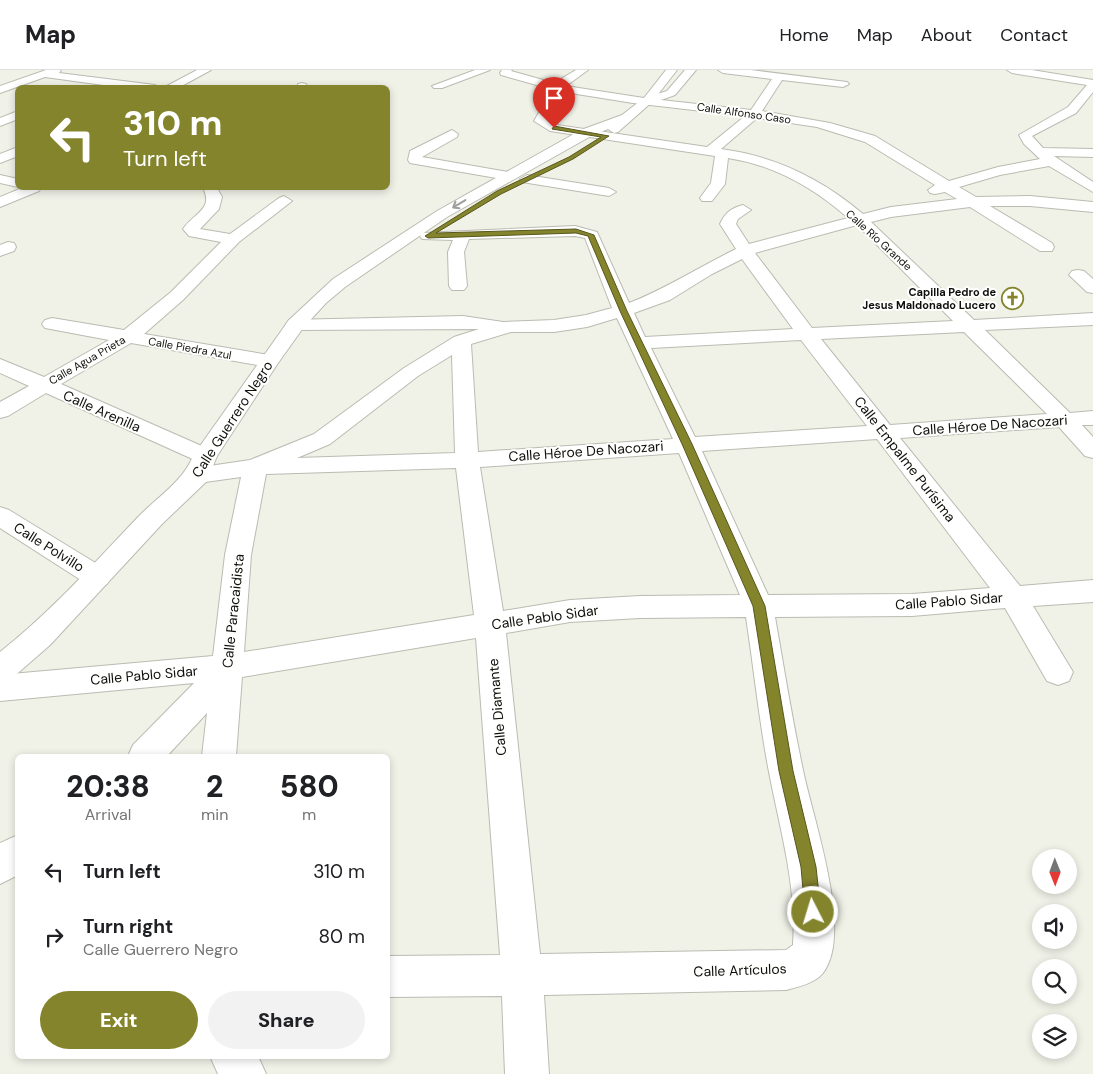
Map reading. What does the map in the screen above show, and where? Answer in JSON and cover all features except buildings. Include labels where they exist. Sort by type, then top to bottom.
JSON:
[{"type":"street","points":[[0,90],[56,70]]},
{"type":"street","points":[[174,85],[206,70]]},
{"type":"street","points":[[438,86],[484,70]]},
{"type":"street","points":[[556,88],[583,70]]},
{"type":"street","name":"Calle Guerrero Negro","points":[[381,256],[428,236],[499,193],[571,158],[606,136],[648,100],[672,70]]},
{"type":"street","points":[[648,100],[671,93],[691,70]]},
{"type":"street","points":[[723,70],[844,84]]},
{"type":"street","points":[[1012,70],[1093,84],[1072,110],[1026,132],[1025,138],[1046,156],[1093,188]]},
{"type":"street","points":[[488,83],[491,78],[502,71]]},
{"type":"street","name":"Calle Alfonso Caso","points":[[502,71],[556,88],[754,114],[819,124],[854,133],[870,139],[1046,247]]},
{"type":"street","points":[[93,85],[124,73]]},
{"type":"street","points":[[44,74],[132,85]]},
{"type":"street","points":[[707,198],[718,184],[716,152],[754,114],[779,76]]},
{"type":"street","name":"Calle Río Grande","points":[[556,88],[540,98],[547,109],[545,116],[540,121],[554,128],[759,160],[783,167],[796,174],[860,219],[1065,420],[1093,451]]},
{"type":"street","points":[[1077,105],[1093,107]]},
{"type":"street","points":[[0,122],[15,116]]},
{"type":"street","name":"Calle Guerrero Negro","points":[[0,670],[40,637],[202,466],[269,361],[296,324],[339,283],[442,214],[508,176],[586,133],[627,118]]},
{"type":"street","points":[[452,134],[415,154],[415,160],[508,176]]},
{"type":"street","points":[[0,159],[15,152]]},
{"type":"street","points":[[891,212],[945,185],[1046,156],[1093,153]]},
{"type":"street","points":[[1071,173],[1093,173]]},
{"type":"street","points":[[0,179],[15,182]]},
{"type":"street","points":[[527,179],[609,192]]},
{"type":"street","points":[[0,202],[29,190]]},
{"type":"street","points":[[211,190],[214,197],[214,206],[191,229],[195,233],[233,239]]},
{"type":"street","name":"Calle Agua Prieta","points":[[0,411],[128,337],[177,296],[233,239],[284,201]]},
{"type":"street","points":[[296,324],[463,322],[510,326],[554,326],[587,321],[623,311],[664,296],[706,270],[745,251],[891,212],[970,202],[1030,201],[1093,207]]},
{"type":"street","name":"Calle Empalme Purísima","points":[[743,210],[731,216],[728,224],[745,251],[807,335],[1013,597],[1058,672]]},
{"type":"street","name":"Calle Artículos","points":[[390,977],[786,970],[799,966],[810,958],[814,947],[808,867],[786,771],[759,606],[687,444],[623,311],[594,240],[591,235],[576,231],[463,235]]},
{"type":"street","points":[[428,236],[463,235],[456,252],[458,286]]},
{"type":"street","points":[[1078,275],[1093,288]]},
{"type":"street","points":[[639,344],[1093,319]]},
{"type":"street","name":"Calle Piedra Azul","points":[[52,324],[269,361]]},
{"type":"street","points":[[255,467],[322,439],[412,372],[461,342],[510,326]]},
{"type":"street","name":"Calle Diamante","points":[[461,342],[467,460],[490,624],[522,976],[528,1074]]},
{"type":"street","name":"Calle Arenilla","points":[[0,365],[202,466]]},
{"type":"street","name":"Calle Héroe De Nacozari","points":[[202,466],[255,467],[467,460],[1093,418]]},
{"type":"street","name":"Calle Paracaidista","points":[[219,754],[238,555],[255,467]]},
{"type":"street","name":"Calle Polvillo","points":[[0,516],[98,577]]},
{"type":"street","name":"Calle Pablo Sidar","points":[[0,688],[226,667],[570,611],[640,607],[912,605],[1093,591]]},
{"type":"street","points":[[147,754],[191,709],[226,667]]},
{"type":"street","points":[[0,865],[15,856]]},
{"type":"street","points":[[234,1059],[244,1074]]},
{"type":"place","name":"Capilla Pedro de Jesus Maldonado Lucero","points":[[1012,298]]},
{"type":"route","points":[[554,128],[606,136],[571,158],[515,184],[428,236],[576,231],[586,232],[594,240],[623,311],[687,444],[759,606],[786,771],[808,867],[813,912]]}]
